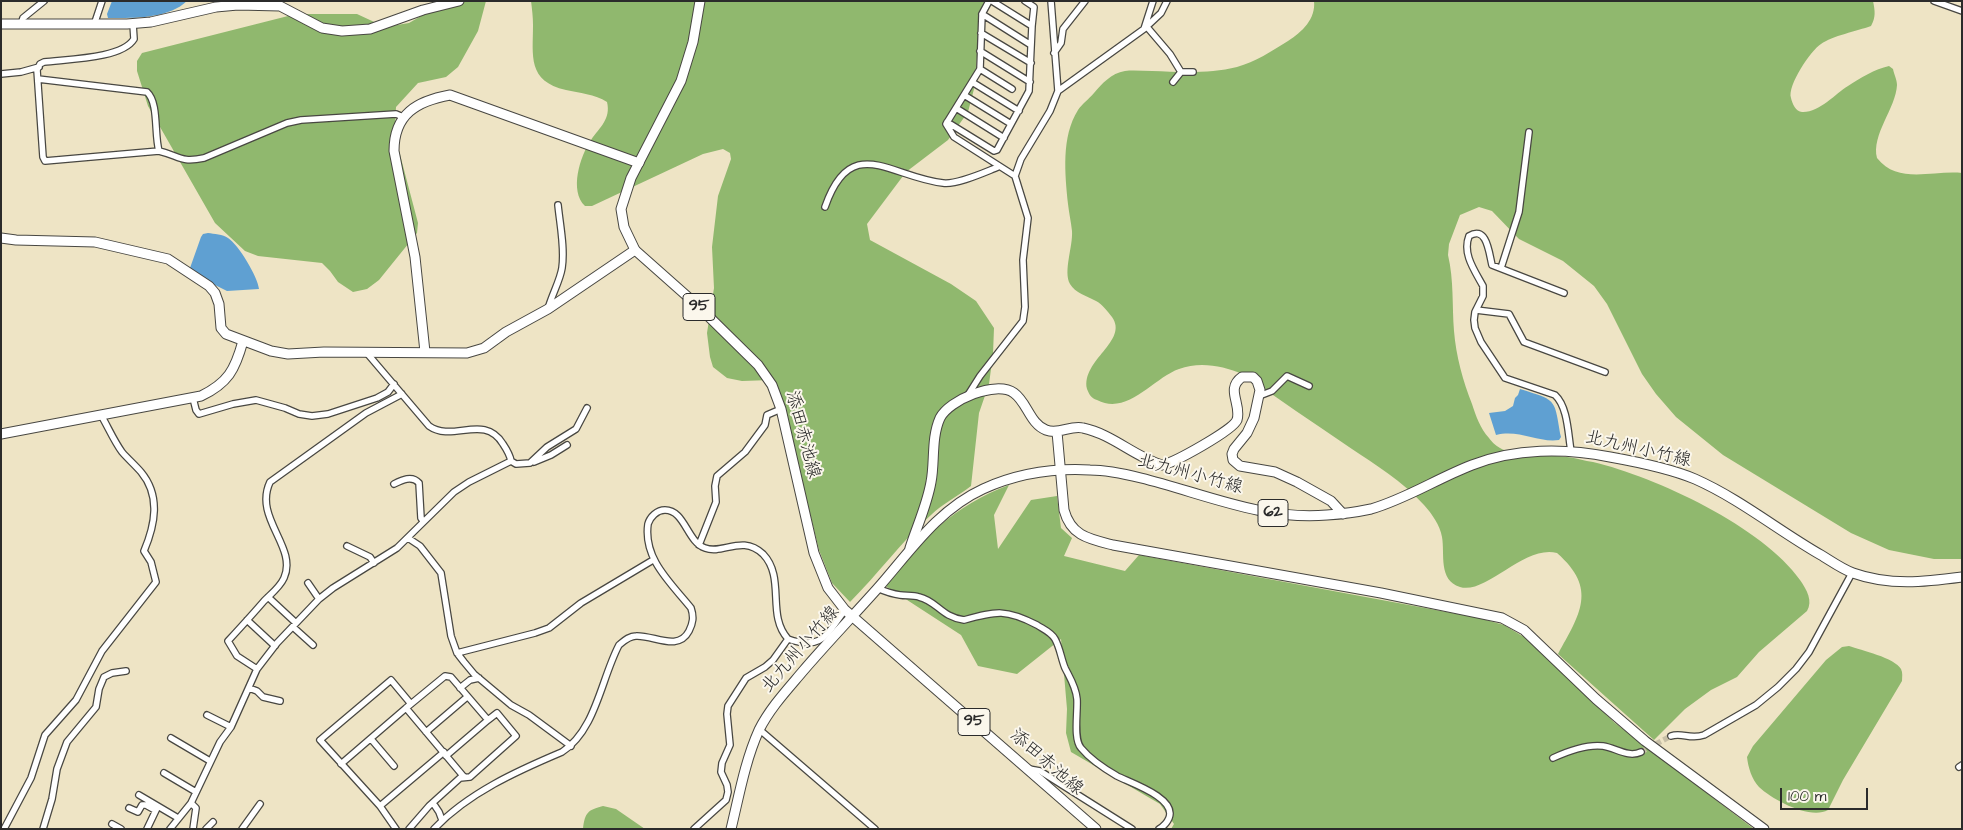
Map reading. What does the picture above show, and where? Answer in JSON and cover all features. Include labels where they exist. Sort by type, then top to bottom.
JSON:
[{"type":"street","points":[[21,24],[24,18],[44,1]]},
{"type":"street","points":[[94,25],[102,1]]},
{"type":"street","points":[[1,24],[133,24],[216,7],[282,3],[322,28],[342,31],[370,29],[423,10],[459,1]]},
{"type":"street","name":"添田赤池線","points":[[700,1],[693,42],[681,81],[631,178],[621,209],[624,227],[635,250],[697,305],[758,365],[772,385],[781,409],[814,553],[828,588],[848,613],[1096,829]]},
{"type":"street","points":[[947,122],[992,150],[997,150],[1030,91],[1034,7],[1024,1]]},
{"type":"street","points":[[968,395],[980,376],[1023,322],[1023,260],[1028,218],[1015,176],[1021,159],[1050,111],[1058,91],[1051,1]]},
{"type":"street","points":[[1054,52],[1061,43],[1062,29],[1085,1]]},
{"type":"street","points":[[1146,28],[1153,1]]},
{"type":"street","points":[[1058,91],[1146,28],[1161,13],[1168,1]]},
{"type":"street","points":[[1934,1],[1962,11]]},
{"type":"street","points":[[1015,176],[998,167],[954,137],[946,124],[980,69],[982,14],[994,2],[1032,26]]},
{"type":"street","points":[[982,14],[1031,46]]},
{"type":"street","points":[[1,74],[21,72],[38,67],[44,62],[100,55],[129,47],[134,40],[133,24]]},
{"type":"street","points":[[1146,28],[1170,54],[1181,72]]},
{"type":"street","points":[[981,34],[1031,63]]},
{"type":"street","points":[[980,51],[1030,82]]},
{"type":"street","points":[[38,67],[44,161],[159,151],[184,161],[192,161],[204,158],[287,123],[302,120],[396,114],[403,118]]},
{"type":"street","points":[[980,69],[1012,88]]},
{"type":"street","points":[[1181,72],[1193,72]]},
{"type":"street","points":[[1173,82],[1181,72]]},
{"type":"street","points":[[38,79],[147,92],[153,100],[156,140],[159,151]]},
{"type":"street","points":[[972,82],[1019,110]]},
{"type":"street","points":[[425,352],[415,256],[394,151],[394,138],[403,118],[409,110],[422,102],[450,95],[639,163]]},
{"type":"street","points":[[964,95],[1011,124]]},
{"type":"street","points":[[956,108],[1004,138]]},
{"type":"street","points":[[1501,268],[1518,212],[1528,132]]},
{"type":"street","points":[[825,207],[831,189],[840,176],[848,169],[865,164],[876,164],[926,179],[948,183],[998,167]]},
{"type":"street","points":[[548,308],[552,292],[562,268],[558,205]]},
{"type":"street","points":[[1564,293],[1492,265],[1488,242],[1479,233],[1469,236],[1466,250],[1484,291],[1474,320],[1478,336],[1505,378],[1555,395],[1560,400],[1571,451]]},
{"type":"street","points":[[1,238],[94,242],[168,259],[209,286],[219,304],[221,328],[226,334],[270,351],[288,354],[366,352],[468,353],[484,348],[635,250]]},
{"type":"street","points":[[1476,310],[1509,314],[1524,342],[1605,372]]},
{"type":"street","points":[[1,434],[201,396],[218,388],[227,379],[240,353],[243,341]]},
{"type":"street","points":[[366,352],[429,426],[436,431],[485,429],[500,438],[511,461],[516,464],[530,463],[551,455],[568,445]]},
{"type":"street","points":[[1259,396],[1272,391],[1287,376],[1309,386]]},
{"type":"street","points":[[910,548],[931,483],[937,426],[941,416],[968,395],[992,390],[1005,389],[1012,391],[1038,425],[1044,429],[1057,432],[1076,427],[1083,428],[1109,438],[1162,465],[1169,464],[1232,426],[1238,416],[1234,390],[1238,380],[1242,377],[1254,377],[1259,386],[1259,396],[1250,426],[1234,449],[1232,454],[1233,460],[1240,466],[1275,472],[1297,482],[1331,501],[1343,514]]},
{"type":"street","points":[[192,398],[199,414],[233,404],[256,400],[299,414],[312,416],[334,412],[377,398],[388,392],[394,384]]},
{"type":"street","points":[[257,669],[237,656],[228,641],[284,578],[286,563],[282,546],[266,508],[266,491],[270,482],[366,413],[402,394]]},
{"type":"street","points":[[530,463],[547,447],[576,429],[587,408]]},
{"type":"street","points":[[699,545],[716,502],[715,486],[717,476],[745,452],[764,424],[767,415],[781,409]]},
{"type":"street","points":[[4,829],[31,778],[45,735],[76,700],[102,651],[156,582],[151,562],[144,552],[151,535],[154,519],[154,499],[149,484],[142,473],[122,452],[101,415]]},
{"type":"street","points":[[1057,432],[1064,510],[1067,522],[1076,532],[1091,540],[1382,592],[1502,618],[1524,630],[1645,741],[1764,829]]},
{"type":"street","name":"北九州小竹線","points":[[731,829],[748,758],[760,730],[773,707],[848,613],[877,588],[910,548],[942,516],[982,490],[1015,478],[1061,470],[1093,470],[1121,474],[1277,514],[1295,516],[1343,514],[1371,509],[1396,500],[1444,476],[1499,456],[1571,451],[1610,457],[1694,479],[1720,492],[1852,573],[1890,582],[1908,583],[1962,577]]},
{"type":"street","points":[[170,829],[191,803],[210,761],[231,727],[257,669],[294,625],[319,599],[333,588],[397,548],[454,492],[469,482],[511,461]]},
{"type":"street","points":[[394,484],[408,478],[417,480],[419,483],[421,518],[423,521]]},
{"type":"street","points":[[434,829],[455,809],[495,784],[571,746],[586,728],[618,645],[627,638],[635,636],[674,642],[682,640],[687,635],[692,625],[693,615],[691,608],[653,560],[649,549],[647,533],[649,520],[656,513],[665,510],[674,513],[680,518],[699,545],[706,549],[736,545],[750,546],[762,553],[772,566],[776,578],[779,624],[788,639],[810,644],[817,643],[848,613]]},
{"type":"street","points":[[408,538],[420,546],[441,573],[451,636],[457,653],[478,678],[511,705],[530,715],[571,746]]},
{"type":"street","points":[[347,546],[370,557],[374,562]]},
{"type":"street","points":[[457,653],[549,628],[581,603],[653,560]]},
{"type":"street","points":[[1671,736],[1680,735],[1696,738],[1704,735],[1756,706],[1778,687],[1809,652],[1852,573]]},
{"type":"street","points":[[308,582],[319,599]]},
{"type":"street","points":[[877,588],[899,595],[919,596],[929,601],[944,614],[959,620],[1008,612],[1024,618],[1052,635],[1076,689],[1076,737],[1079,747],[1101,765],[1141,786],[1169,806],[1171,811],[1169,817],[1164,826],[1159,829]]},
{"type":"street","points":[[268,597],[313,645]]},
{"type":"street","points":[[247,620],[275,646]]},
{"type":"street","points":[[694,829],[726,800],[728,792],[721,772],[722,763],[730,745],[728,706],[746,678],[766,667],[788,639]]},
{"type":"street","points":[[43,829],[52,800],[57,769],[67,742],[96,707],[99,688],[104,677],[126,670]]},
{"type":"street","points":[[342,764],[445,676],[451,677],[488,720]]},
{"type":"street","points":[[460,688],[470,680],[478,678]]},
{"type":"street","points":[[396,829],[380,806],[320,740],[390,680],[426,732],[464,777]]},
{"type":"street","points":[[249,688],[257,691],[262,697],[280,701]]},
{"type":"street","points":[[426,732],[467,697]]},
{"type":"street","points":[[380,806],[497,713],[516,736],[470,777],[460,778],[409,829]]},
{"type":"street","points":[[207,715],[231,727]]},
{"type":"street","points":[[760,730],[875,829]]},
{"type":"street","points":[[171,738],[210,761]]},
{"type":"street","points":[[371,738],[394,766]]},
{"type":"street","points":[[1553,758],[1564,753],[1603,746],[1632,755],[1641,752]]},
{"type":"street","points":[[1028,768],[1040,771],[1132,829]]},
{"type":"street","points":[[164,773],[196,792]]},
{"type":"street","points":[[139,795],[156,808]]},
{"type":"street","points":[[191,803],[196,808],[193,829]]},
{"type":"street","points":[[433,803],[442,820]]},
{"type":"street","points":[[242,829],[260,804]]},
{"type":"street","points":[[129,808],[138,812],[142,805],[146,805],[178,818]]},
{"type":"street","points":[[147,829],[156,808]]},
{"type":"street","points":[[206,829],[213,822]]},
{"type":"street","points":[[112,824],[121,829]]},
{"type":"green space","points":[[447,1],[486,1],[478,31],[458,67],[446,77],[418,83],[396,107],[395,127],[398,147],[418,223],[417,233],[379,280],[367,289],[353,292],[338,282],[322,263],[258,256],[245,251],[215,223],[148,106],[137,71],[137,61],[142,53],[296,14],[357,14],[385,27],[409,23]]},
{"type":"green space","points":[[531,1],[992,1],[985,15],[977,56],[974,89],[968,112],[948,140],[906,172],[867,224],[870,240],[951,284],[976,301],[994,328],[989,384],[979,413],[971,486],[940,507],[920,525],[850,602],[832,583],[819,550],[781,395],[771,380],[742,381],[727,378],[713,367],[710,357],[707,333],[714,288],[712,247],[718,196],[731,159],[730,153],[723,149],[703,154],[592,206],[585,206],[580,200],[578,192],[578,173],[587,147],[606,118],[607,102],[592,95],[553,86],[538,74],[533,57]]},
{"type":"green space","points":[[1314,1],[1873,1],[1875,14],[1871,26],[1821,44],[1806,61],[1796,77],[1791,98],[1795,107],[1800,112],[1815,109],[1863,77],[1878,69],[1889,66],[1893,69],[1897,81],[1896,94],[1877,140],[1877,158],[1885,166],[1905,174],[1962,173],[1962,559],[1934,559],[1889,550],[1851,533],[1723,455],[1676,417],[1656,394],[1642,374],[1607,304],[1594,286],[1563,261],[1519,239],[1492,211],[1479,207],[1460,215],[1449,244],[1448,255],[1458,359],[1477,417],[1491,441],[1506,451],[1567,457],[1593,462],[1647,479],[1676,492],[1735,523],[1761,541],[1783,560],[1800,580],[1808,596],[1809,607],[1807,611],[1759,652],[1737,677],[1711,690],[1685,709],[1654,740],[1558,654],[1578,614],[1581,590],[1578,578],[1570,566],[1557,553],[1545,552],[1532,556],[1482,584],[1460,587],[1453,584],[1445,573],[1442,537],[1439,528],[1430,512],[1416,496],[1379,467],[1243,374],[1235,371],[1219,367],[1195,365],[1169,374],[1130,400],[1108,404],[1092,397],[1087,389],[1087,379],[1091,369],[1110,343],[1116,326],[1112,317],[1103,306],[1075,290],[1068,279],[1072,231],[1068,207],[1065,156],[1069,132],[1078,110],[1111,76],[1120,72],[1205,72],[1237,67],[1263,56],[1288,41],[1303,29],[1313,14]]},
{"type":"green space","points":[[1009,485],[994,515],[998,549],[1031,500],[1057,496],[1061,528],[1072,538],[1064,556],[1125,571],[1139,555],[1479,618],[1504,625],[1524,637],[1615,723],[1754,829],[1171,829],[1174,824],[1160,804],[1071,752],[1066,733],[1067,709],[1061,639],[1017,674],[978,666],[961,635],[884,585],[939,526],[971,503]]},
{"type":"green space","points":[[1849,646],[1892,661],[1901,669],[1902,681],[1843,780],[1828,810],[1820,812],[1802,811],[1782,803],[1759,787],[1754,781],[1747,757],[1753,746],[1826,660],[1842,647]]},
{"type":"green space","points":[[603,806],[616,809],[645,829],[583,829],[586,815],[594,809]]},
{"type":"water","points":[[112,1],[187,1],[179,7],[161,14],[108,18],[107,14]]},
{"type":"water","points":[[203,234],[224,236],[232,241],[251,269],[259,289],[227,291],[190,268],[201,237]]},
{"type":"water","points":[[1520,389],[1548,399],[1552,403],[1559,424],[1561,437],[1559,440],[1544,440],[1513,434],[1496,435],[1489,413],[1505,411],[1513,406]]},
{"type":"tunnel","points":[[1641,752],[1671,736]]}]
